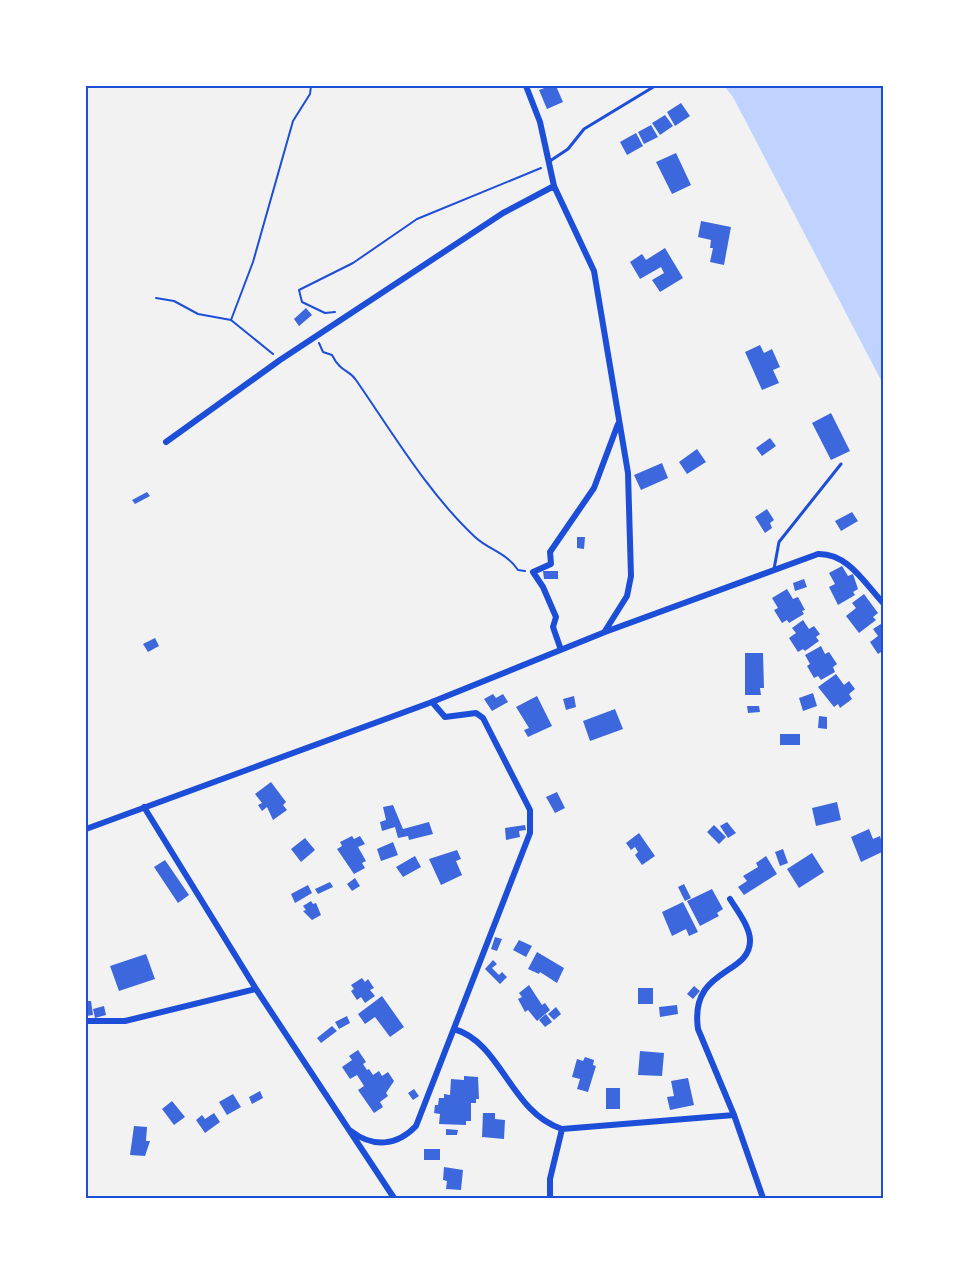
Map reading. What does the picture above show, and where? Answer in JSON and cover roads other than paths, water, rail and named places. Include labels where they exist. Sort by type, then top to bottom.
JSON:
[{"type":"street","points":[[526,86],[540,122],[554,186],[594,271],[628,473],[633,560],[627,596],[605,632]]},
{"type":"street","points":[[166,442],[280,360],[503,213],[554,186]]},
{"type":"street","points":[[561,650],[553,627],[556,617],[533,572],[551,564],[550,552],[594,488],[618,424]]},
{"type":"street","points":[[86,829],[432,702],[605,632],[818,554],[837,556],[884,604]]},
{"type":"street","points":[[351,1131],[361,1139],[385,1144],[407,1135],[416,1126],[530,833],[532,821],[530,810],[483,718],[476,713],[445,717],[432,702]]},
{"type":"street","points":[[144,807],[256,989],[394,1198]]},
{"type":"street","points":[[730,899],[749,933],[749,949],[739,962],[704,989],[696,1016],[698,1029],[734,1116],[763,1198]]},
{"type":"street","points":[[86,1021],[125,1021],[256,989]]},
{"type":"street","points":[[454,1029],[467,1033],[478,1041],[520,1099],[547,1124],[562,1129],[734,1116]]},
{"type":"street","points":[[550,1198],[550,1179],[562,1129]]},
{"type":"lane","points":[[550,161],[567,149],[584,129],[655,86]]},
{"type":"lane","points":[[773,570],[779,542],[841,464]]},
{"type":"water","points":[[724,86],[883,86],[883,384],[733,97]]}]
